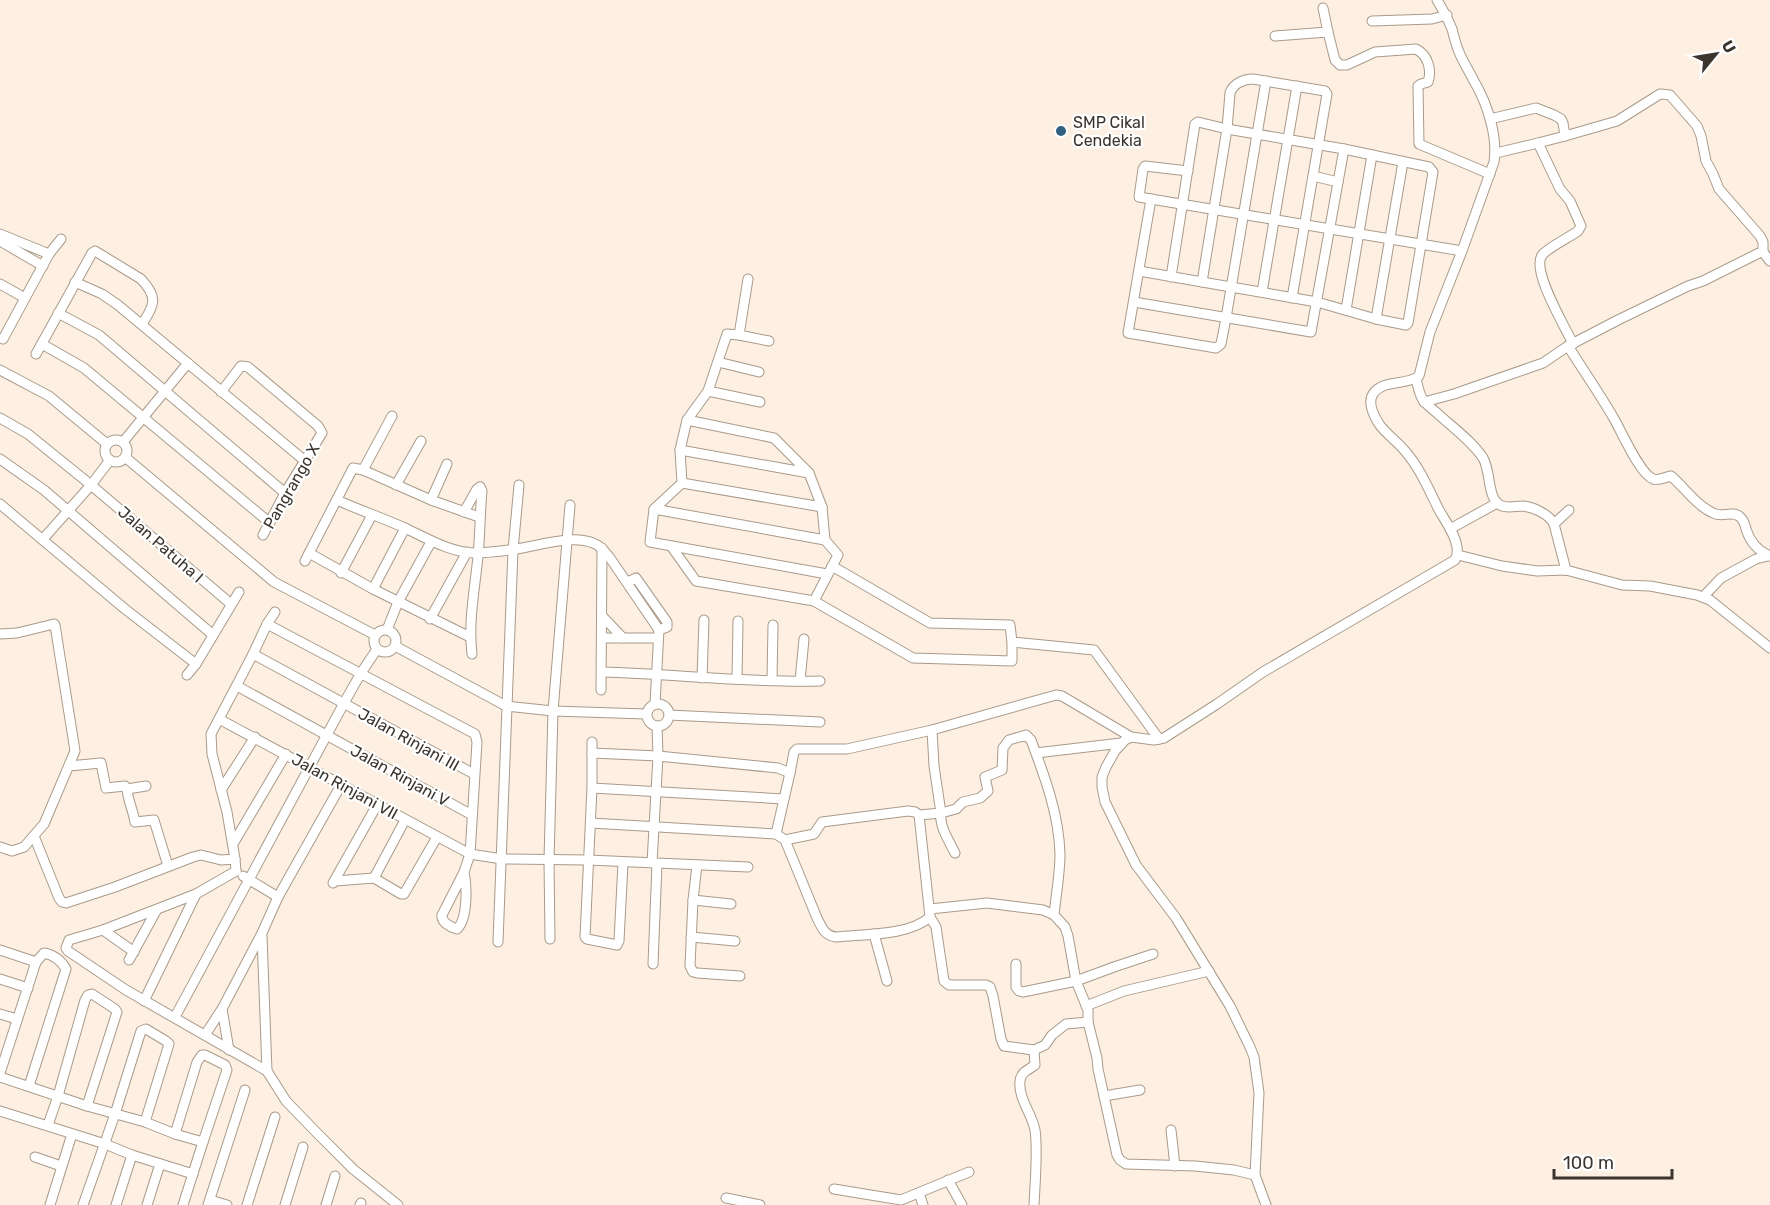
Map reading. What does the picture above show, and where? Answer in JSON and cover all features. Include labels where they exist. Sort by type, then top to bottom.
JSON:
[{"type":"street","points":[[1255,1175],[1214,1168],[1126,1164],[1120,1160],[1104,1096],[1088,1022],[1089,1017],[1076,981],[1068,936],[1065,927],[1054,915],[1043,909],[987,903],[930,913],[924,922],[906,928],[874,934],[829,936],[817,918],[780,837],[784,799],[794,752],[797,749],[847,749],[932,730],[1056,695],[1062,696],[1131,737],[1159,740],[1263,672],[1455,560],[1458,555],[1457,545],[1450,529],[1417,468],[1379,423],[1370,400],[1373,393],[1382,386],[1419,376],[1430,332],[1462,251],[1496,153],[1490,119],[1457,49],[1446,15],[1437,0]]},
{"type":"street","points":[[1323,8],[1335,60],[1340,65],[1347,65],[1375,52],[1416,50],[1425,55],[1430,75],[1428,82],[1418,86],[1419,144],[1490,174]]},
{"type":"street","points":[[1372,21],[1432,19],[1446,15]]},
{"type":"street","points":[[1275,36],[1328,32]]},
{"type":"street","points":[[1202,282],[1232,88],[1249,79],[1266,81],[1327,92],[1293,298]]},
{"type":"street","points":[[1151,199],[1128,331],[1130,334],[1216,348],[1221,344],[1232,287],[1266,81]]},
{"type":"street","points":[[1262,292],[1297,87]]},
{"type":"street","points":[[1496,153],[1612,123],[1627,116],[1653,96],[1663,93],[1670,95],[1701,135],[1706,161],[1719,189],[1760,236],[1763,242],[1763,252],[1770,261]]},
{"type":"street","points":[[1490,119],[1536,108],[1561,119],[1565,136]]},
{"type":"street","points":[[1139,272],[1317,302],[1376,319],[1408,324],[1433,172],[1429,167],[1198,122],[1195,124],[1171,277]]},
{"type":"street","points":[[1538,143],[1581,226],[1578,231],[1542,255],[1540,262],[1541,279],[1571,345],[1631,451],[1650,477],[1655,480],[1671,476],[1711,513],[1720,516],[1738,515],[1742,518],[1751,542],[1769,556]]},
{"type":"street","points":[[1134,302],[1311,332],[1344,149]]},
{"type":"street","points":[[1346,310],[1372,155]]},
{"type":"street","points":[[1376,319],[1403,162]]},
{"type":"street","points":[[1188,171],[1143,167],[1138,194],[1141,198],[1462,251]]},
{"type":"street","points":[[1313,176],[1338,182]]},
{"type":"street","points":[[0,234],[49,254]]},
{"type":"street","points":[[3,339],[49,254],[61,239]]},
{"type":"street","points":[[0,241],[43,266]]},
{"type":"street","points":[[36,354],[75,282],[95,251],[141,279],[152,294],[154,302],[152,309],[142,324]]},
{"type":"street","points":[[1424,402],[1543,363],[1617,320],[1763,252]]},
{"type":"street","points":[[739,335],[748,279]]},
{"type":"street","points":[[75,282],[102,294],[142,324],[305,460]]},
{"type":"street","points":[[0,284],[25,298]]},
{"type":"street","points":[[58,313],[99,335],[285,493]]},
{"type":"street","points":[[0,320],[11,325]]},
{"type":"street","points":[[682,483],[680,450],[687,420],[708,391],[727,334],[769,341]]},
{"type":"street","points":[[42,344],[84,368],[270,523]]},
{"type":"street","points":[[718,362],[759,372]]},
{"type":"street","points":[[123,441],[188,363]]},
{"type":"street","name":"Pangrango X","points":[[221,392],[241,366],[248,367],[321,429],[321,436],[285,493],[263,535]]},
{"type":"street","points":[[0,370],[49,396],[107,444]]},
{"type":"street","points":[[1416,378],[1419,393],[1424,402],[1479,453],[1486,463],[1492,493],[1500,506],[1529,507],[1551,519],[1566,570]]},
{"type":"street","points":[[708,391],[760,402]]},
{"type":"street","name":"Jalan Patuha I","points":[[1,416],[28,434],[91,485],[231,604]]},
{"type":"street","points":[[392,416],[337,500],[307,557],[470,637]]},
{"type":"street","points":[[687,420],[774,438],[809,473],[822,507],[825,540],[838,555],[814,601]]},
{"type":"street","points":[[118,439],[127,446],[128,452],[121,461],[115,462],[106,455],[107,444],[118,439]]},
{"type":"street","points":[[396,485],[421,441]]},
{"type":"street","points":[[680,450],[809,473]]},
{"type":"street","points":[[125,457],[274,582],[375,635]]},
{"type":"street","points":[[0,459],[28,478],[213,634]]},
{"type":"street","points":[[43,539],[91,485],[110,459]]},
{"type":"street","points":[[431,500],[447,464]]},
{"type":"street","points":[[358,469],[431,500],[479,517]]},
{"type":"street","points":[[682,483],[822,507]]},
{"type":"street","points":[[671,546],[696,581],[814,601],[913,658],[1012,661],[1010,625],[930,622],[829,570],[650,542],[654,509],[682,483]]},
{"type":"street","points":[[498,942],[513,550],[519,485]]},
{"type":"street","points":[[465,512],[480,487],[482,491],[479,553],[470,637],[472,654]]},
{"type":"street","points":[[337,500],[405,528],[431,542],[467,552],[513,550],[568,541],[593,543],[602,548],[627,582],[659,634],[655,704]]},
{"type":"street","points":[[1450,529],[1497,502]]},
{"type":"street","points":[[0,504],[125,609],[196,664]]},
{"type":"street","points":[[550,939],[549,860],[553,711],[570,505]]},
{"type":"street","points":[[654,509],[825,540]]},
{"type":"street","points":[[1554,524],[1569,510]]},
{"type":"street","points":[[341,573],[372,515]]},
{"type":"street","points":[[373,589],[405,528]]},
{"type":"street","points":[[387,630],[398,602],[431,542]]},
{"type":"street","points":[[601,690],[602,548]]},
{"type":"street","points":[[430,619],[467,552]]},
{"type":"street","points":[[1458,555],[1537,571],[1566,570],[1622,585],[1650,586],[1702,597],[1710,600],[1770,648]]},
{"type":"street","points":[[1702,597],[1720,578],[1756,559],[1769,556]]},
{"type":"street","points":[[187,675],[239,592]]},
{"type":"street","points":[[236,871],[222,790],[212,754],[211,734],[275,612]]},
{"type":"street","points":[[603,617],[623,638]]},
{"type":"street","points":[[702,678],[704,620]]},
{"type":"street","points":[[737,679],[738,621]]},
{"type":"street","points":[[267,624],[475,734],[477,742],[470,854],[464,872],[441,918],[443,922],[457,929],[462,923],[466,897],[464,872]]},
{"type":"street","points":[[0,634],[56,625],[75,751],[44,824],[24,847],[12,851],[0,847]]},
{"type":"street","points":[[772,680],[773,625]]},
{"type":"street","points":[[387,630],[394,635],[395,646],[385,652],[377,649],[374,641],[375,635],[379,631],[387,630]]},
{"type":"street","points":[[602,638],[659,634]]},
{"type":"street","points":[[1012,642],[1094,650],[1159,740]]},
{"type":"street","points":[[800,681],[806,645]]},
{"type":"street","points":[[395,646],[506,706],[553,711],[646,714]]},
{"type":"street","points":[[175,1017],[344,703],[377,649]]},
{"type":"street","name":"Jalan Rinjani III","points":[[253,654],[474,774]]},
{"type":"street","points":[[602,672],[702,678],[820,681]]},
{"type":"street","name":"Jalan Rinjani V","points":[[237,686],[472,815]]},
{"type":"street","points":[[655,704],[664,705],[669,716],[663,725],[657,726],[651,724],[646,714],[648,709],[655,704]]},
{"type":"street","points":[[669,716],[820,722]]},
{"type":"street","name":"Jalan Rinjani VII","points":[[219,719],[470,854],[502,859],[748,867]]},
{"type":"street","points":[[653,964],[655,864],[653,826],[658,756],[657,726]]},
{"type":"street","points":[[932,730],[934,766],[942,824],[955,853]]},
{"type":"street","points":[[591,823],[780,837],[814,834],[822,822],[908,811],[919,815],[941,813],[956,809],[963,802],[980,798],[988,791],[985,777],[1002,770],[1004,748],[1009,740],[1026,735],[1031,740],[1049,792],[1058,837],[1060,855],[1054,915]]},
{"type":"street","points":[[222,790],[255,737]]},
{"type":"street","points":[[1036,753],[1121,743],[1131,737]]},
{"type":"street","points":[[592,742],[591,823],[585,937],[587,939],[617,945],[619,941],[623,863]]},
{"type":"street","points":[[1121,743],[1102,777],[1105,801],[1136,865],[1176,918],[1209,971],[1242,1028],[1254,1057],[1259,1093],[1255,1175],[1266,1205]]},
{"type":"street","points":[[592,753],[658,756],[778,768],[790,773]]},
{"type":"street","points":[[233,844],[286,754]]},
{"type":"street","points":[[69,766],[101,763],[106,788],[125,786],[127,789],[146,786]]},
{"type":"street","points":[[205,1035],[222,1009],[278,897],[341,785]]},
{"type":"street","points":[[592,788],[784,799]]},
{"type":"street","points":[[127,789],[128,803],[135,822],[154,820],[168,866]]},
{"type":"street","points":[[377,805],[334,882],[374,878],[404,894],[437,837]]},
{"type":"street","points":[[919,815],[930,913],[936,927],[946,984],[990,987],[1004,1046],[1034,1050],[1044,1045],[1066,1024],[1088,1022]]},
{"type":"street","points":[[374,878],[405,820]]},
{"type":"street","points":[[34,836],[62,902],[74,901],[201,855],[215,859],[235,859]]},
{"type":"street","points":[[697,865],[690,966],[693,972],[740,976]]},
{"type":"street","points":[[236,871],[278,897]]},
{"type":"street","points":[[236,871],[196,894],[156,911],[69,940],[66,948],[92,969],[144,1001],[267,1071],[286,1101],[353,1169],[399,1205]]},
{"type":"street","points":[[144,1001],[196,894]]},
{"type":"street","points":[[693,900],[731,904]]},
{"type":"street","points":[[103,930],[131,956],[156,911]]},
{"type":"street","points":[[262,933],[267,1071]]},
{"type":"street","points":[[874,934],[887,981]]},
{"type":"street","points":[[691,937],[735,941]]},
{"type":"street","points":[[0,950],[36,962]]},
{"type":"street","points":[[29,1086],[66,969],[63,963],[52,955],[44,953],[36,962],[17,1019],[4,1046],[0,1075],[29,1086],[87,1106],[145,1122],[202,1142]]},
{"type":"street","points":[[1016,964],[1016,987],[1023,992],[1076,981],[1153,954]]},
{"type":"street","points":[[1086,1005],[1124,991],[1209,971]]},
{"type":"street","points":[[0,980],[28,988]]},
{"type":"street","points":[[48,1125],[85,1000],[88,995],[94,995],[116,1009],[117,1012],[87,1106]]},
{"type":"street","points":[[222,1009],[229,1050]]},
{"type":"street","points":[[0,1014],[17,1019]]},
{"type":"street","points":[[83,1205],[141,1031],[146,1029],[169,1044],[145,1122]]},
{"type":"street","points":[[1034,1050],[1035,1065],[1023,1072],[1020,1082],[1022,1096],[1032,1117],[1035,1133],[1034,1205]]},
{"type":"street","points":[[175,1134],[197,1062],[202,1055],[225,1065],[227,1070],[183,1205]]},
{"type":"street","points":[[227,1205],[209,1203],[245,1090]]},
{"type":"street","points":[[1104,1096],[1140,1090]]},
{"type":"street","points":[[0,1111],[193,1174]]},
{"type":"street","points":[[247,1205],[275,1117]]},
{"type":"street","points":[[1171,1130],[1175,1166]]},
{"type":"street","points":[[50,1205],[72,1134]]},
{"type":"street","points":[[285,1205],[303,1147]]},
{"type":"street","points":[[116,1205],[132,1155]]},
{"type":"street","points":[[35,1157],[61,1166]]},
{"type":"street","points":[[147,1205],[160,1164]]},
{"type":"street","points":[[901,1200],[969,1172]]},
{"type":"street","points":[[326,1205],[335,1176]]},
{"type":"street","points":[[948,1180],[962,1205]]},
{"type":"street","points":[[834,1189],[901,1200],[912,1205]]},
{"type":"street","points":[[919,1193],[924,1205]]},
{"type":"street","points":[[726,1198],[760,1205]]},
{"type":"place","name":"SMP Cikal Cendekia","points":[[1061,131]]}]
